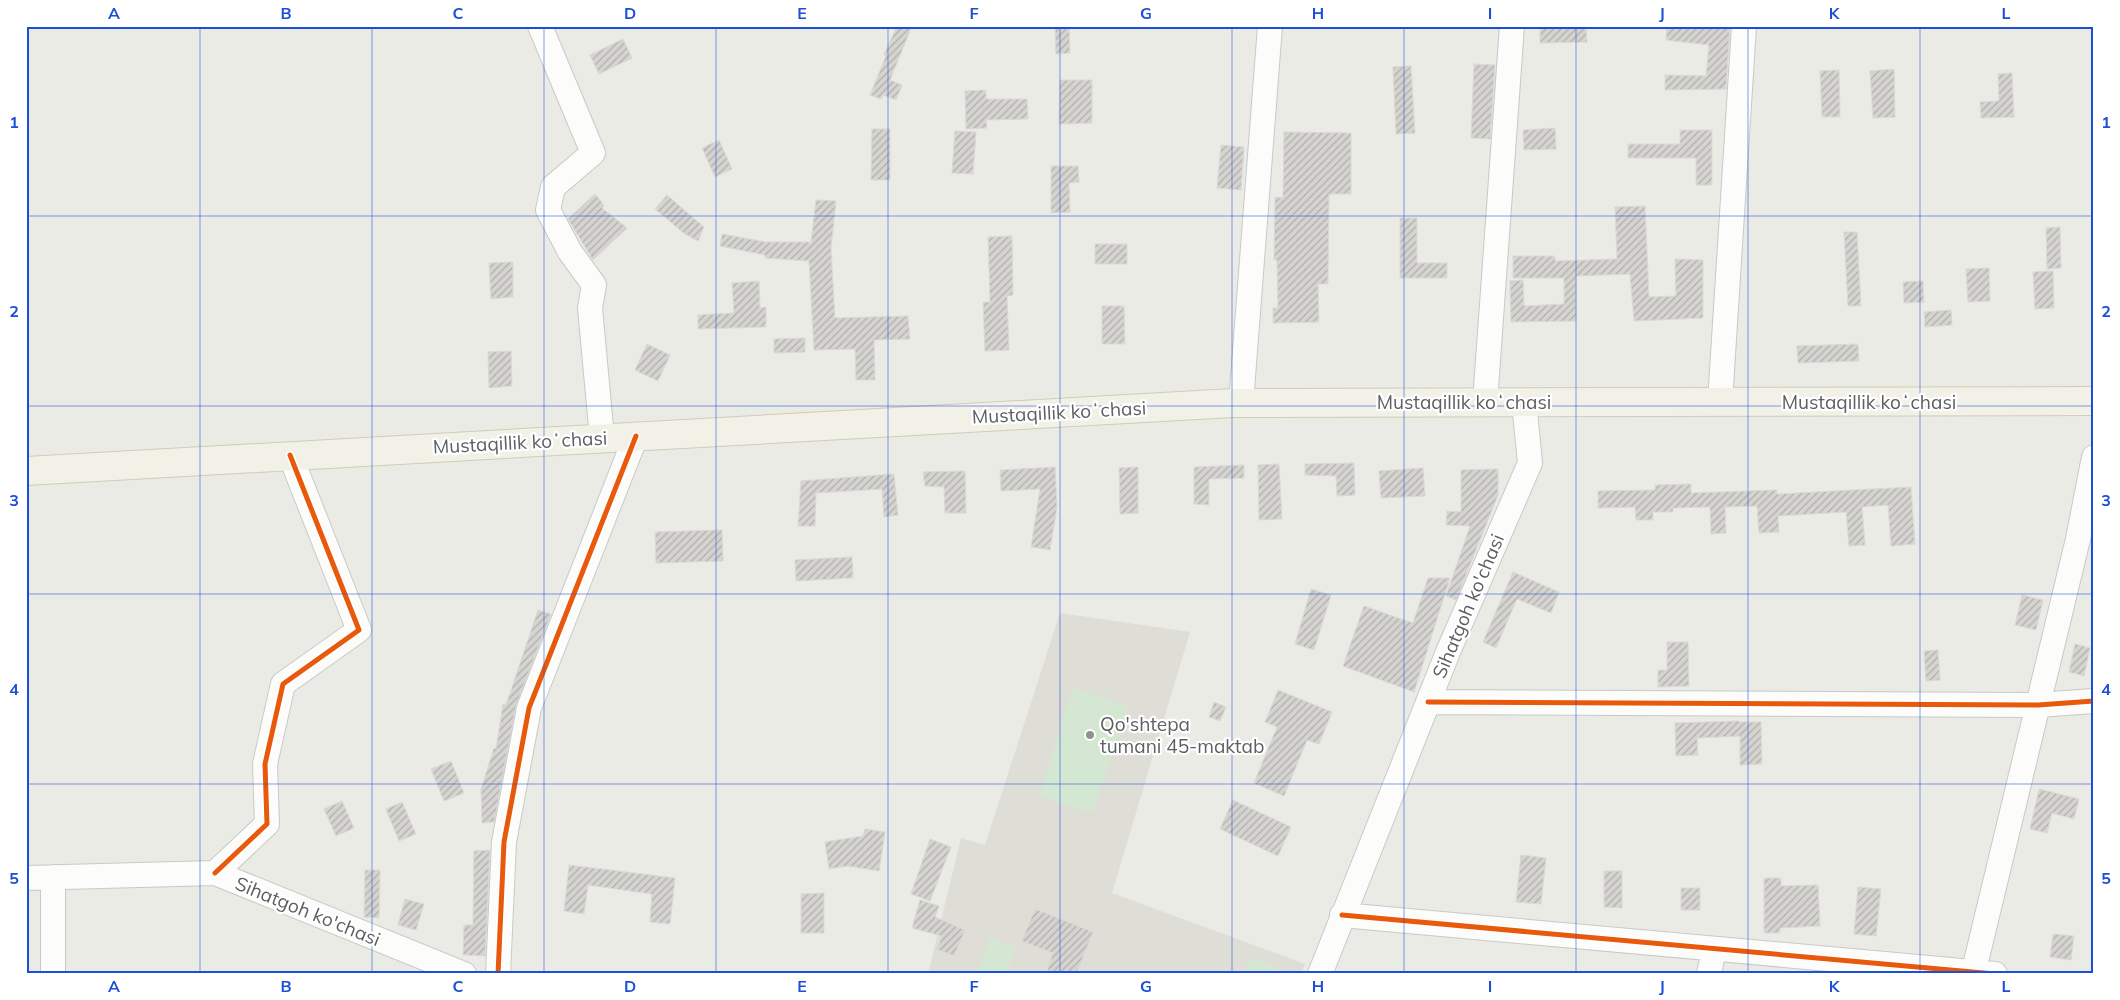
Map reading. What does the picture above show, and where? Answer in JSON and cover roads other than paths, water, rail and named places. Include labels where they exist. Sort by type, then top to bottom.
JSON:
[{"type":"main road","name":"Mustaqillik koʻchasi","points":[[26,471],[1241,403],[2094,401]]},
{"type":"street","points":[[540,26],[593,153],[553,187],[548,210],[570,252],[594,285],[590,308],[602,438]]},
{"type":"street","points":[[1241,403],[1270,26]]},
{"type":"street","points":[[1485,402],[1512,26]]},
{"type":"street","points":[[1720,402],[1744,26]]},
{"type":"street","name":"Sihatgoh ko'chasi","points":[[1320,974],[1428,702],[1530,463],[1524,402]]},
{"type":"street","points":[[498,974],[504,842],[529,708],[636,436]]},
{"type":"street","points":[[215,873],[267,824],[265,764],[283,684],[359,630],[290,455]]},
{"type":"street","points":[[1342,915],[1981,973],[2038,705],[2078,539],[2094,456]]},
{"type":"street","points":[[1428,702],[2038,705],[2094,701]]},
{"type":"street","name":"Sihatgoh ko'chasi","points":[[26,878],[215,873],[464,974]]},
{"type":"street","points":[[52,974],[53,877]]},
{"type":"street","points":[[1709,974],[1714,949]]},
{"type":"place","name":"Qo'shtepa tumani 45-maktab","points":[[1090,735]]}]
